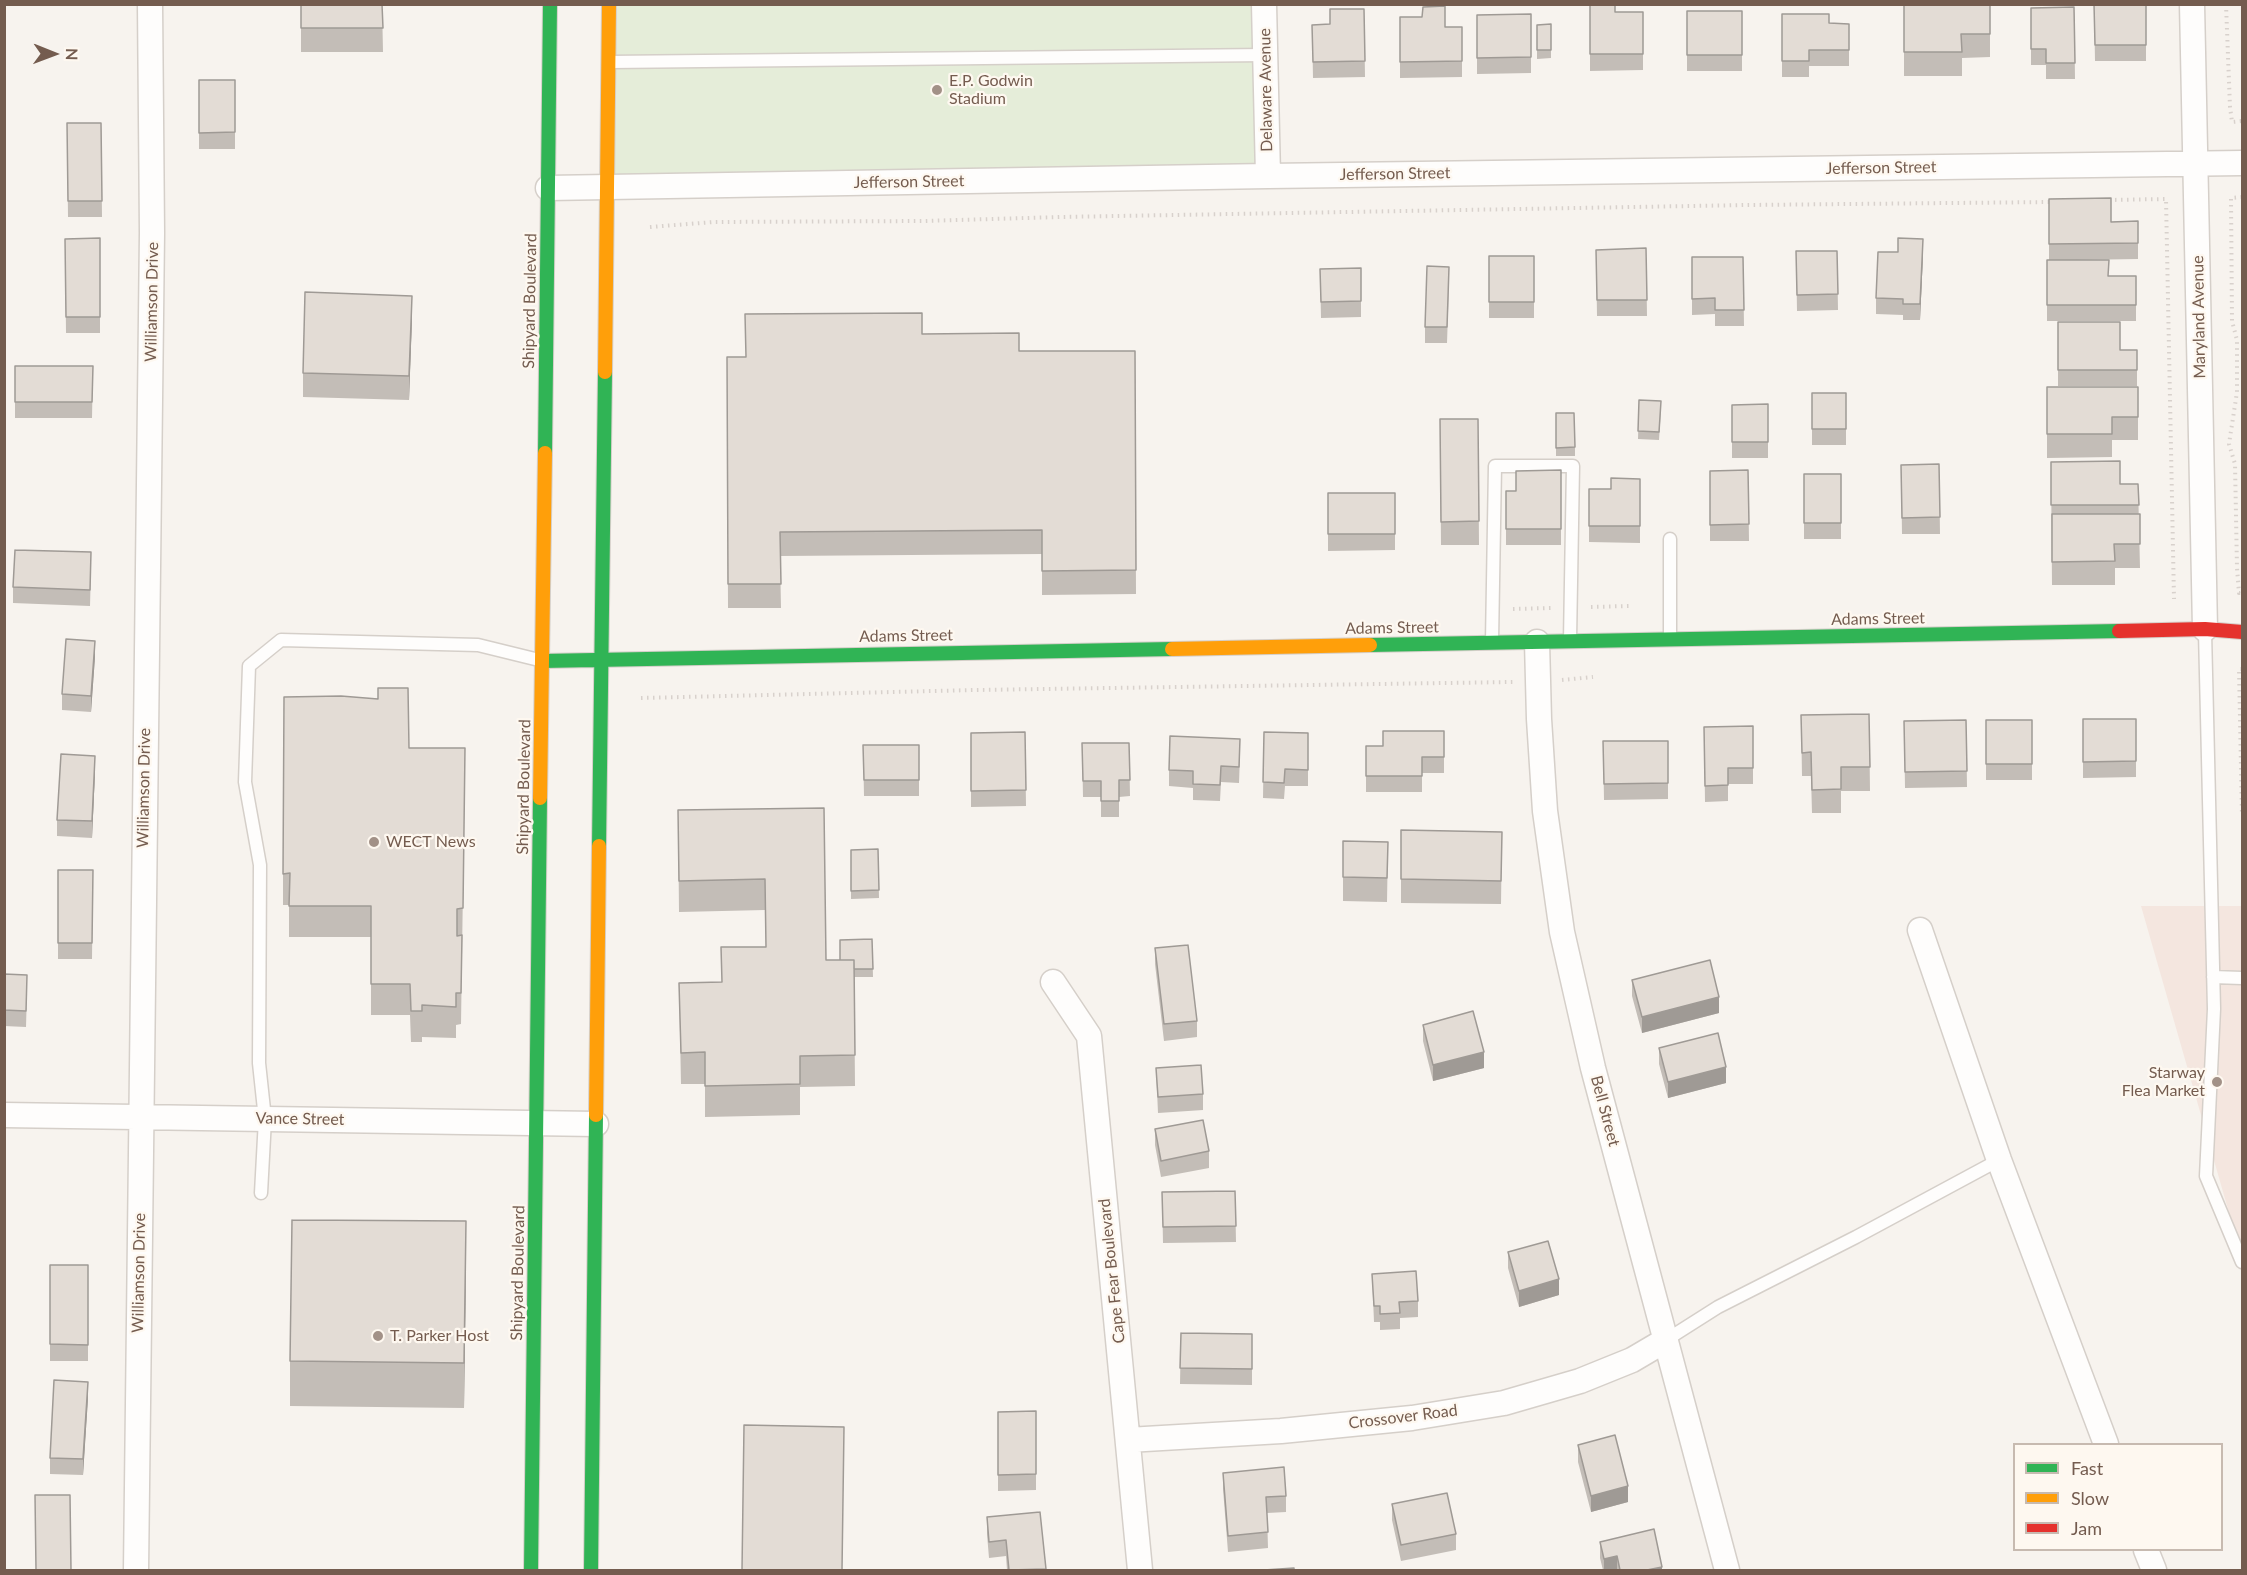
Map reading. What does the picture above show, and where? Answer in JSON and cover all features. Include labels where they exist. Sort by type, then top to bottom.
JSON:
[{"type":"main road","name":"Shipyard Boulevard","points":[[531,1570],[550,4]]},
{"type":"main road","points":[[591,1570],[609,4]]},
{"type":"main road","name":"Adams Street","points":[[542,661],[2205,629],[2242,632]]},
{"type":"street","name":"Williamson Drive","points":[[136,1570],[152,256],[150,4]]},
{"type":"street","name":"Delaware Avenue","points":[[1264,4],[1268,176]]},
{"type":"street","name":"Maryland Avenue","points":[[2192,4],[2205,629]]},
{"type":"street","name":"Jefferson Street","points":[[548,188],[2242,163]]},
{"type":"street","name":"Bell Street","points":[[1537,642],[1545,812],[1562,932],[1593,1068],[1727,1570]]},
{"type":"street","points":[[1920,930],[1999,1160],[2106,1443]]},
{"type":"street","name":"Cape Fear Boulevard","points":[[1053,982],[1089,1036],[1140,1570]]},
{"type":"street","name":"Vance Street","points":[[4,1115],[596,1124]]},
{"type":"street","name":"Crossover Road","points":[[1128,1440],[1281,1431],[1412,1418],[1504,1403],[1580,1381],[1632,1360],[1666,1341]]},
{"type":"street","points":[[2146,1551],[2154,1570]]},
{"type":"lane","points":[[608,62],[1265,55]]},
{"type":"lane","points":[[1492,643],[1495,466],[1572,466],[1570,641]]},
{"type":"lane","points":[[1670,539],[1670,640]]},
{"type":"lane","points":[[2205,629],[2214,1010],[2206,1176],[2242,1262]]},
{"type":"lane","points":[[261,1193],[265,1119],[259,1063],[260,865],[244,782],[249,666],[281,640],[478,645],[542,661]]},
{"type":"lane","points":[[2213,977],[2242,978]]},
{"type":"lane","points":[[1666,1341],[1718,1307],[1856,1237],[1999,1160]]},
{"type":"path","points":[[2226,4],[2229,107],[2232,122],[2242,122]]},
{"type":"path","points":[[2242,197],[2231,198],[2232,321],[2237,340],[2237,392],[2229,444],[2235,464],[2237,568],[2239,593],[2242,592]]},
{"type":"path","points":[[2107,200],[2166,198],[2174,600],[2163,600]]},
{"type":"path","points":[[650,227],[714,222],[924,221],[2060,201]]},
{"type":"path","points":[[1492,610],[1671,606]]},
{"type":"path","points":[[2242,669],[2239,669],[2242,816]]},
{"type":"path","points":[[641,698],[1593,677]]},
{"type":"shaded area","name":"Starway Flea Market","points":[[2141,906],[2242,906],[2242,1258]]},
{"type":"green space","name":"E.P. Godwin Stadium","points":[[609,5],[1264,5],[1268,176],[607,188]]},
{"type":"building","points":[[301,4],[382,4],[383,28],[301,28]]},
{"type":"building","points":[[1590,4],[1615,4],[1615,12],[1643,12],[1643,54],[1590,54]]},
{"type":"building","points":[[1904,4],[1990,4],[1990,34],[1961,34],[1962,52],[1904,52]]},
{"type":"building","points":[[2094,4],[2146,4],[2146,45],[2095,45]]},
{"type":"building","points":[[1445,6],[1445,27],[1462,27],[1462,61],[1400,62],[1400,17],[1422,17],[1423,7]]},
{"type":"building","points":[[2074,7],[2075,63],[2046,63],[2046,49],[2031,49],[2031,8]]},
{"type":"building","points":[[1330,9],[1364,9],[1365,61],[1313,62],[1312,25],[1330,24]]},
{"type":"building","points":[[1687,11],[1742,11],[1742,55],[1687,55]]},
{"type":"building","points":[[1531,14],[1531,57],[1477,58],[1477,15]]},
{"type":"building","points":[[1782,14],[1829,14],[1829,23],[1849,24],[1849,50],[1809,50],[1809,61],[1782,61]]},
{"type":"building","points":[[1551,24],[1551,50],[1537,50],[1537,25]]},
{"type":"building","points":[[199,80],[235,80],[235,132],[199,133]]},
{"type":"building","points":[[67,123],[101,123],[102,201],[68,201]]},
{"type":"building","points":[[2111,198],[2111,222],[2138,221],[2138,243],[2049,244],[2049,199]]},
{"type":"building","points":[[100,238],[100,317],[66,317],[65,239]]},
{"type":"building","points":[[1898,238],[1923,239],[1920,304],[1903,304],[1903,299],[1876,298],[1878,252],[1898,252]]},
{"type":"building","points":[[1646,248],[1647,300],[1597,300],[1596,250]]},
{"type":"building","points":[[1796,251],[1837,251],[1838,294],[1797,295]]},
{"type":"building","points":[[1489,256],[1534,256],[1534,302],[1489,302]]},
{"type":"building","points":[[1692,257],[1743,257],[1744,310],[1715,310],[1715,298],[1692,299]]},
{"type":"building","points":[[2047,260],[2109,260],[2108,276],[2136,276],[2136,305],[2047,305]]},
{"type":"building","points":[[1427,266],[1449,267],[1447,327],[1425,327]]},
{"type":"building","points":[[1361,268],[1361,301],[1321,302],[1320,269]]},
{"type":"building","points":[[305,292],[412,296],[409,376],[303,373]]},
{"type":"building","points":[[922,313],[922,334],[1019,333],[1019,351],[1135,351],[1136,570],[1042,571],[1042,530],[780,532],[781,584],[728,584],[727,357],[746,357],[745,314]]},
{"type":"building","points":[[2058,322],[2120,322],[2120,350],[2137,350],[2137,370],[2058,370]]},
{"type":"building","points":[[15,366],[93,366],[92,402],[15,402]]},
{"type":"building","points":[[2047,387],[2138,387],[2138,417],[2112,417],[2112,434],[2047,434]]},
{"type":"building","points":[[1812,393],[1846,393],[1846,429],[1812,429]]},
{"type":"building","points":[[1639,400],[1661,401],[1659,432],[1638,431]]},
{"type":"building","points":[[1768,404],[1768,442],[1732,442],[1732,405]]},
{"type":"building","points":[[1556,413],[1574,413],[1575,447],[1556,448]]},
{"type":"building","points":[[1440,419],[1478,419],[1479,521],[1441,522]]},
{"type":"building","points":[[2120,461],[2120,484],[2138,484],[2139,505],[2051,505],[2051,462]]},
{"type":"building","points":[[1939,464],[1940,517],[1902,518],[1901,465]]},
{"type":"building","points":[[1561,470],[1561,529],[1506,529],[1506,491],[1516,491],[1516,471]]},
{"type":"building","points":[[1748,470],[1749,524],[1710,525],[1710,471]]},
{"type":"building","points":[[1804,474],[1841,474],[1841,523],[1804,523]]},
{"type":"building","points":[[1611,478],[1640,479],[1640,526],[1589,526],[1589,489],[1611,489]]},
{"type":"building","points":[[1328,493],[1395,493],[1395,534],[1328,534]]},
{"type":"building","points":[[2052,514],[2140,514],[2140,544],[2114,544],[2115,561],[2052,562]]},
{"type":"building","points":[[15,550],[91,552],[90,590],[13,587]]},
{"type":"building","points":[[66,639],[95,641],[91,696],[62,694]]},
{"type":"building","name":"WECT News","points":[[378,688],[408,688],[409,748],[465,748],[463,908],[457,909],[457,936],[462,935],[461,993],[456,993],[456,1007],[422,1005],[422,1011],[411,1011],[410,984],[371,984],[371,906],[289,906],[290,873],[283,874],[284,697],[341,696],[378,699]]},
{"type":"building","points":[[1869,714],[1870,767],[1841,767],[1841,789],[1812,790],[1811,752],[1802,753],[1801,715]]},
{"type":"building","points":[[2083,719],[2136,719],[2136,761],[2083,762]]},
{"type":"building","points":[[1966,720],[1967,771],[1905,772],[1904,721]]},
{"type":"building","points":[[1986,720],[2032,720],[2032,764],[1986,764]]},
{"type":"building","points":[[1753,726],[1753,768],[1728,768],[1728,785],[1705,786],[1704,727]]},
{"type":"building","points":[[1383,731],[1444,731],[1444,757],[1422,757],[1422,776],[1366,776],[1366,746],[1383,746]]},
{"type":"building","points":[[1025,732],[1026,790],[971,791],[971,733]]},
{"type":"building","points":[[1264,732],[1308,733],[1308,770],[1285,769],[1284,783],[1263,782]]},
{"type":"building","points":[[1170,736],[1240,739],[1239,767],[1221,766],[1220,785],[1193,784],[1193,771],[1169,770]]},
{"type":"building","points":[[1603,741],[1668,741],[1668,783],[1604,784]]},
{"type":"building","points":[[1082,743],[1129,743],[1130,780],[1119,780],[1119,801],[1101,801],[1101,781],[1083,781]]},
{"type":"building","points":[[863,745],[919,745],[919,780],[864,780]]},
{"type":"building","points":[[61,754],[95,756],[92,821],[57,820]]},
{"type":"building","points":[[824,808],[826,960],[854,960],[855,1055],[800,1056],[800,1084],[705,1086],[705,1052],[681,1053],[679,983],[722,982],[721,947],[766,947],[765,879],[679,881],[678,810]]},
{"type":"building","points":[[1401,830],[1502,832],[1501,881],[1401,879]]},
{"type":"building","points":[[1343,841],[1388,842],[1387,878],[1343,877]]},
{"type":"building","points":[[878,849],[879,890],[851,891],[851,850]]},
{"type":"building","points":[[58,870],[93,870],[92,943],[58,943]]},
{"type":"building","points":[[872,939],[873,969],[854,969],[854,960],[840,960],[840,940]]},
{"type":"building","points":[[1188,945],[1197,1021],[1164,1024],[1155,948]]},
{"type":"building","points":[[1710,960],[1719,997],[1642,1017],[1632,980]]},
{"type":"building","points":[[4,974],[27,975],[26,1011],[4,1010]]},
{"type":"building","points":[[1473,1011],[1484,1052],[1433,1065],[1423,1025]]},
{"type":"building","points":[[1718,1033],[1726,1067],[1668,1082],[1659,1048]]},
{"type":"building","points":[[1201,1065],[1203,1094],[1158,1097],[1156,1068]]},
{"type":"building","points":[[1203,1120],[1209,1151],[1161,1161],[1155,1129]]},
{"type":"building","points":[[1235,1191],[1236,1226],[1163,1227],[1162,1192]]},
{"type":"building","name":"T. Parker Host","points":[[292,1220],[466,1221],[464,1363],[290,1361]]},
{"type":"building","points":[[1548,1241],[1559,1279],[1519,1291],[1508,1252]]},
{"type":"building","points":[[50,1265],[88,1265],[88,1345],[50,1344]]},
{"type":"building","points":[[1416,1271],[1418,1301],[1399,1302],[1400,1313],[1380,1314],[1380,1306],[1374,1306],[1372,1274]]},
{"type":"building","points":[[1181,1333],[1252,1334],[1252,1369],[1180,1368]]},
{"type":"building","points":[[54,1380],[88,1382],[83,1459],[50,1458]]},
{"type":"building","points":[[1036,1411],[1036,1474],[998,1475],[998,1412]]},
{"type":"building","points":[[744,1425],[844,1427],[842,1570],[742,1570]]},
{"type":"building","points":[[1615,1435],[1628,1486],[1591,1496],[1578,1445]]},
{"type":"building","points":[[1284,1467],[1286,1496],[1266,1497],[1268,1532],[1228,1536],[1223,1473]]},
{"type":"building","points":[[1447,1493],[1456,1534],[1401,1545],[1392,1504]]},
{"type":"building","points":[[35,1495],[70,1495],[71,1570],[36,1570]]},
{"type":"building","points":[[1040,1512],[1046,1569],[1009,1570],[1006,1540],[989,1542],[987,1517]]},
{"type":"building","points":[[1654,1529],[1662,1567],[1647,1570],[1620,1570],[1617,1556],[1604,1559],[1600,1542]]},
{"type":"building","points":[[1294,1568],[1294,1570],[1264,1570]]},
{"type":"traffic: fast","points":[[545,453],[550,4]]},
{"type":"traffic: fast","points":[[599,846],[605,372]]},
{"type":"traffic: fast","points":[[1370,645],[2119,631]]},
{"type":"traffic: fast","points":[[542,661],[1172,649]]},
{"type":"traffic: fast","points":[[531,1570],[540,798]]},
{"type":"traffic: fast","points":[[591,1570],[596,1115]]},
{"type":"traffic: slow","points":[[605,372],[609,4]]},
{"type":"traffic: slow","points":[[540,798],[545,453]]},
{"type":"traffic: slow","points":[[1172,649],[1370,645]]},
{"type":"traffic: slow","points":[[596,1115],[599,846]]},
{"type":"traffic: jam","points":[[2119,631],[2205,629],[2242,632]]},
{"type":"place","name":"E.P. Godwin Stadium","points":[[937,90]]},
{"type":"place","name":"WECT News","points":[[374,842]]},
{"type":"place","name":"Starway Flea Market","points":[[2217,1082]]},
{"type":"place","name":"T. Parker Host","points":[[378,1336]]}]
